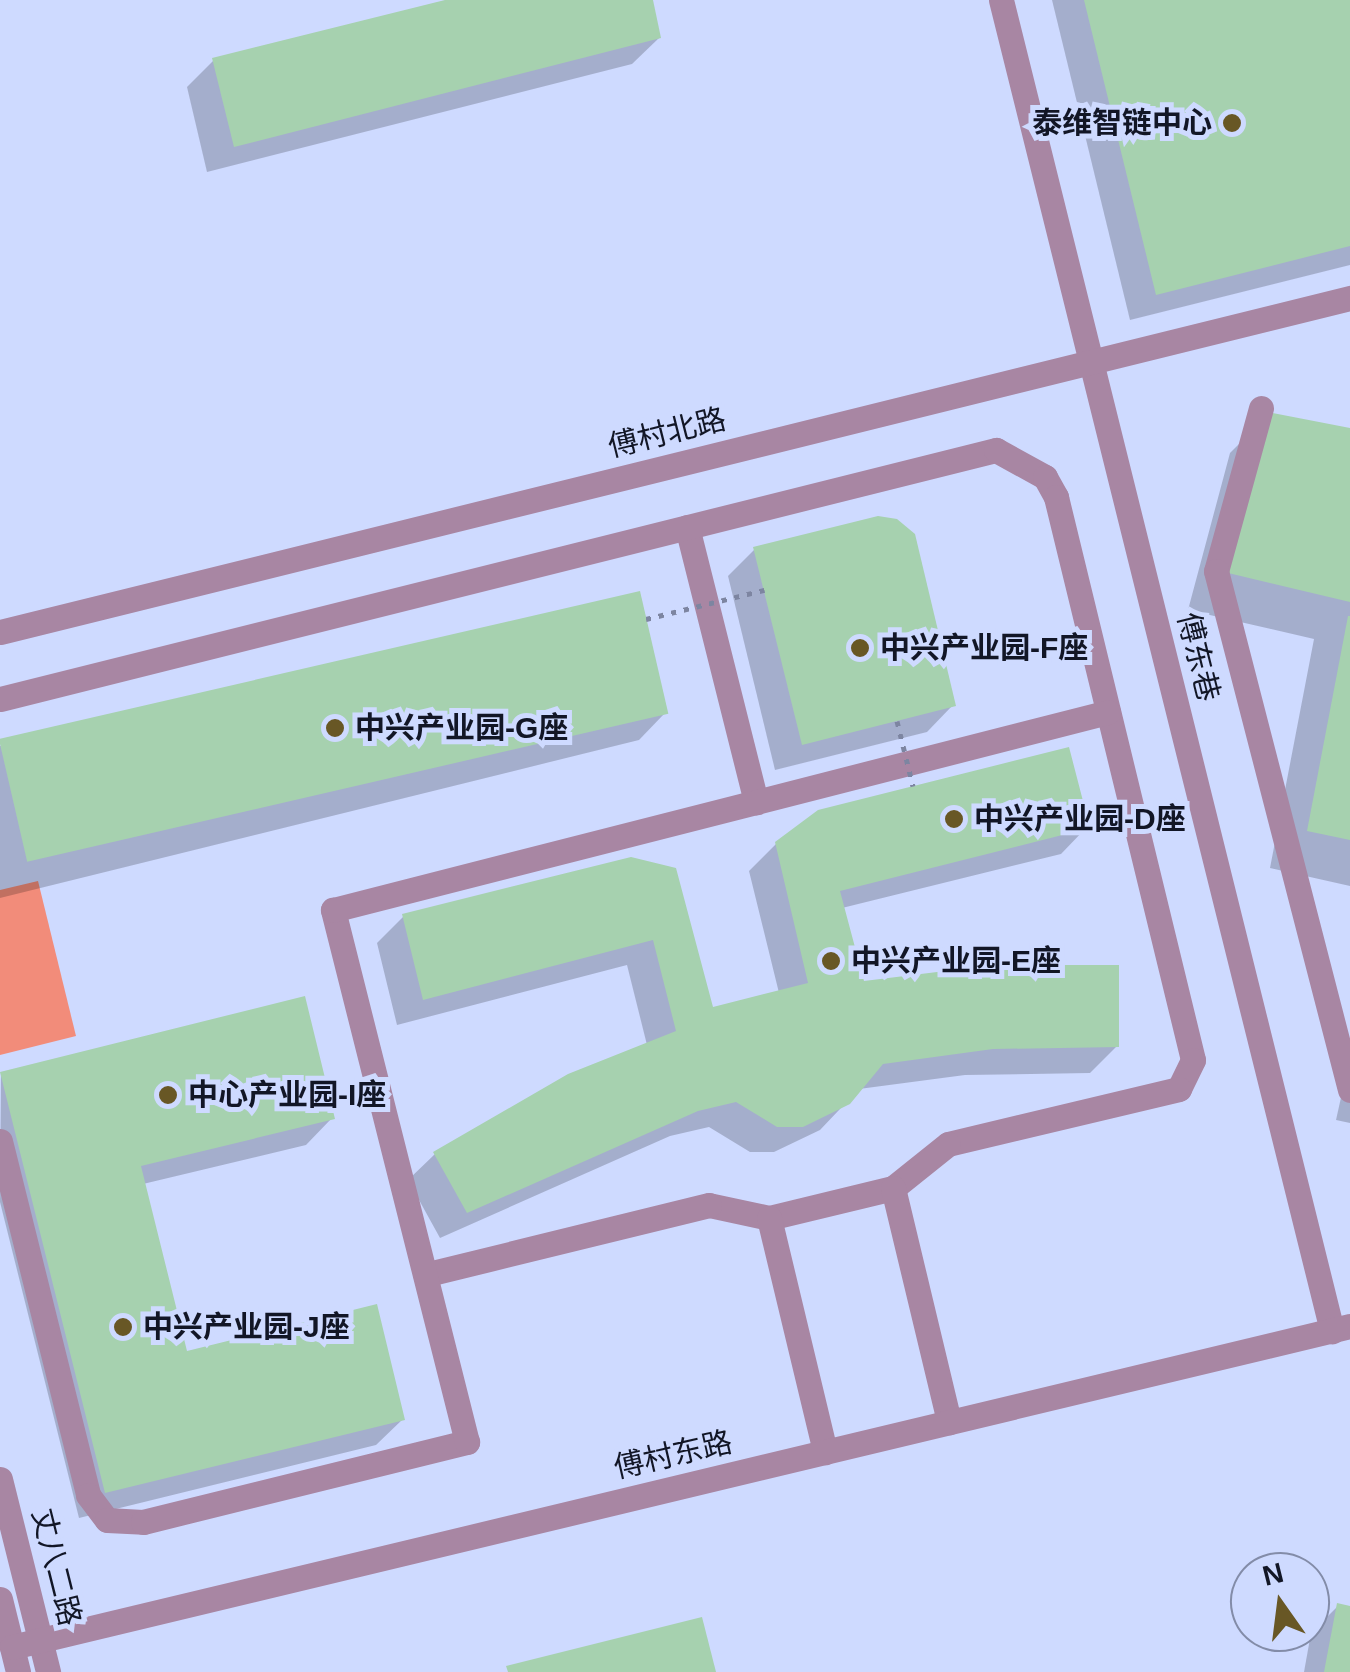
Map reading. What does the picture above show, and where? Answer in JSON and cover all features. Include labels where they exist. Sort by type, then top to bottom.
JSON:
[{"type":"street","name":"傅东巷","points":[[1001,0],[1341,1329]]},
{"type":"street","name":"傅村北路","points":[[0,632],[1350,298]]},
{"type":"street","points":[[1261,408],[1216,570],[1350,1090]]},
{"type":"street","points":[[0,698],[996,450],[1023,460],[1045,477],[1056,498],[1193,1060],[1179,1088],[948,1144],[893,1188],[768,1218],[709,1205],[426,1276]]},
{"type":"street","points":[[687,527],[756,802]]},
{"type":"street","points":[[0,1142],[88,1495],[108,1520],[143,1522],[467,1442],[333,910],[1108,712]]},
{"type":"street","points":[[893,1188],[949,1422]]},
{"type":"street","points":[[768,1218],[825,1452]]},
{"type":"street","name":"傅村东路","points":[[12,1646],[1341,1329]]},
{"type":"street","name":"丈八二路","points":[[0,1478],[48,1672]]},
{"type":"street","name":"丈八二路","points":[[0,1599],[18,1672]]},
{"type":"path","points":[[646,619],[764,590]]},
{"type":"path","points":[[897,721],[913,786]]},
{"type":"shaded area","points":[[38,881],[76,1036],[0,1055],[0,890]]},
{"type":"building","points":[[445,0],[653,0],[661,38],[234,147],[212,58]]},
{"type":"building","name":"泰维智链中心","points":[[1084,0],[1350,0],[1350,246],[1156,295]]},
{"type":"building","points":[[1267,412],[1350,428],[1350,602],[1224,572]]},
{"type":"building","name":"中兴产业园-F座","points":[[878,516],[897,519],[915,534],[956,706],[802,745],[753,547]]},
{"type":"building","name":"中兴产业园-G座","points":[[640,591],[668,714],[27,862],[0,739]]},
{"type":"building","points":[[1350,616],[1350,840],[1307,831]]},
{"type":"building","points":[[1069,747],[1090,828],[840,891],[864,981],[994,965],[1119,965],[1119,1047],[993,1049],[883,1064],[850,1104],[803,1127],[777,1127],[736,1102],[698,1111],[467,1213],[433,1152],[568,1074],[676,1031],[653,940],[423,1000],[402,914],[631,857],[676,868],[713,1007],[808,983],[775,842],[818,810]]},
{"type":"building","points":[[305,996],[335,1119],[141,1166],[187,1351],[377,1304],[405,1420],[105,1493],[0,1072]]},
{"type":"building","points":[[1337,1603],[1350,1606],[1350,1672],[1324,1672]]},
{"type":"building","points":[[702,1617],[716,1672],[508,1672],[506,1666]]},
{"type":"place","name":"泰维智链中心","points":[[1232,123]]},
{"type":"place","name":"中兴产业园-F座","points":[[860,648]]},
{"type":"place","name":"中兴产业园-G座","points":[[335,728]]},
{"type":"place","name":"中兴产业园-D座","points":[[954,819]]},
{"type":"place","name":"中兴产业园-E座","points":[[831,961]]},
{"type":"place","name":"中心产业园-I座","points":[[168,1095]]},
{"type":"place","name":"中兴产业园-J座","points":[[123,1327]]}]
